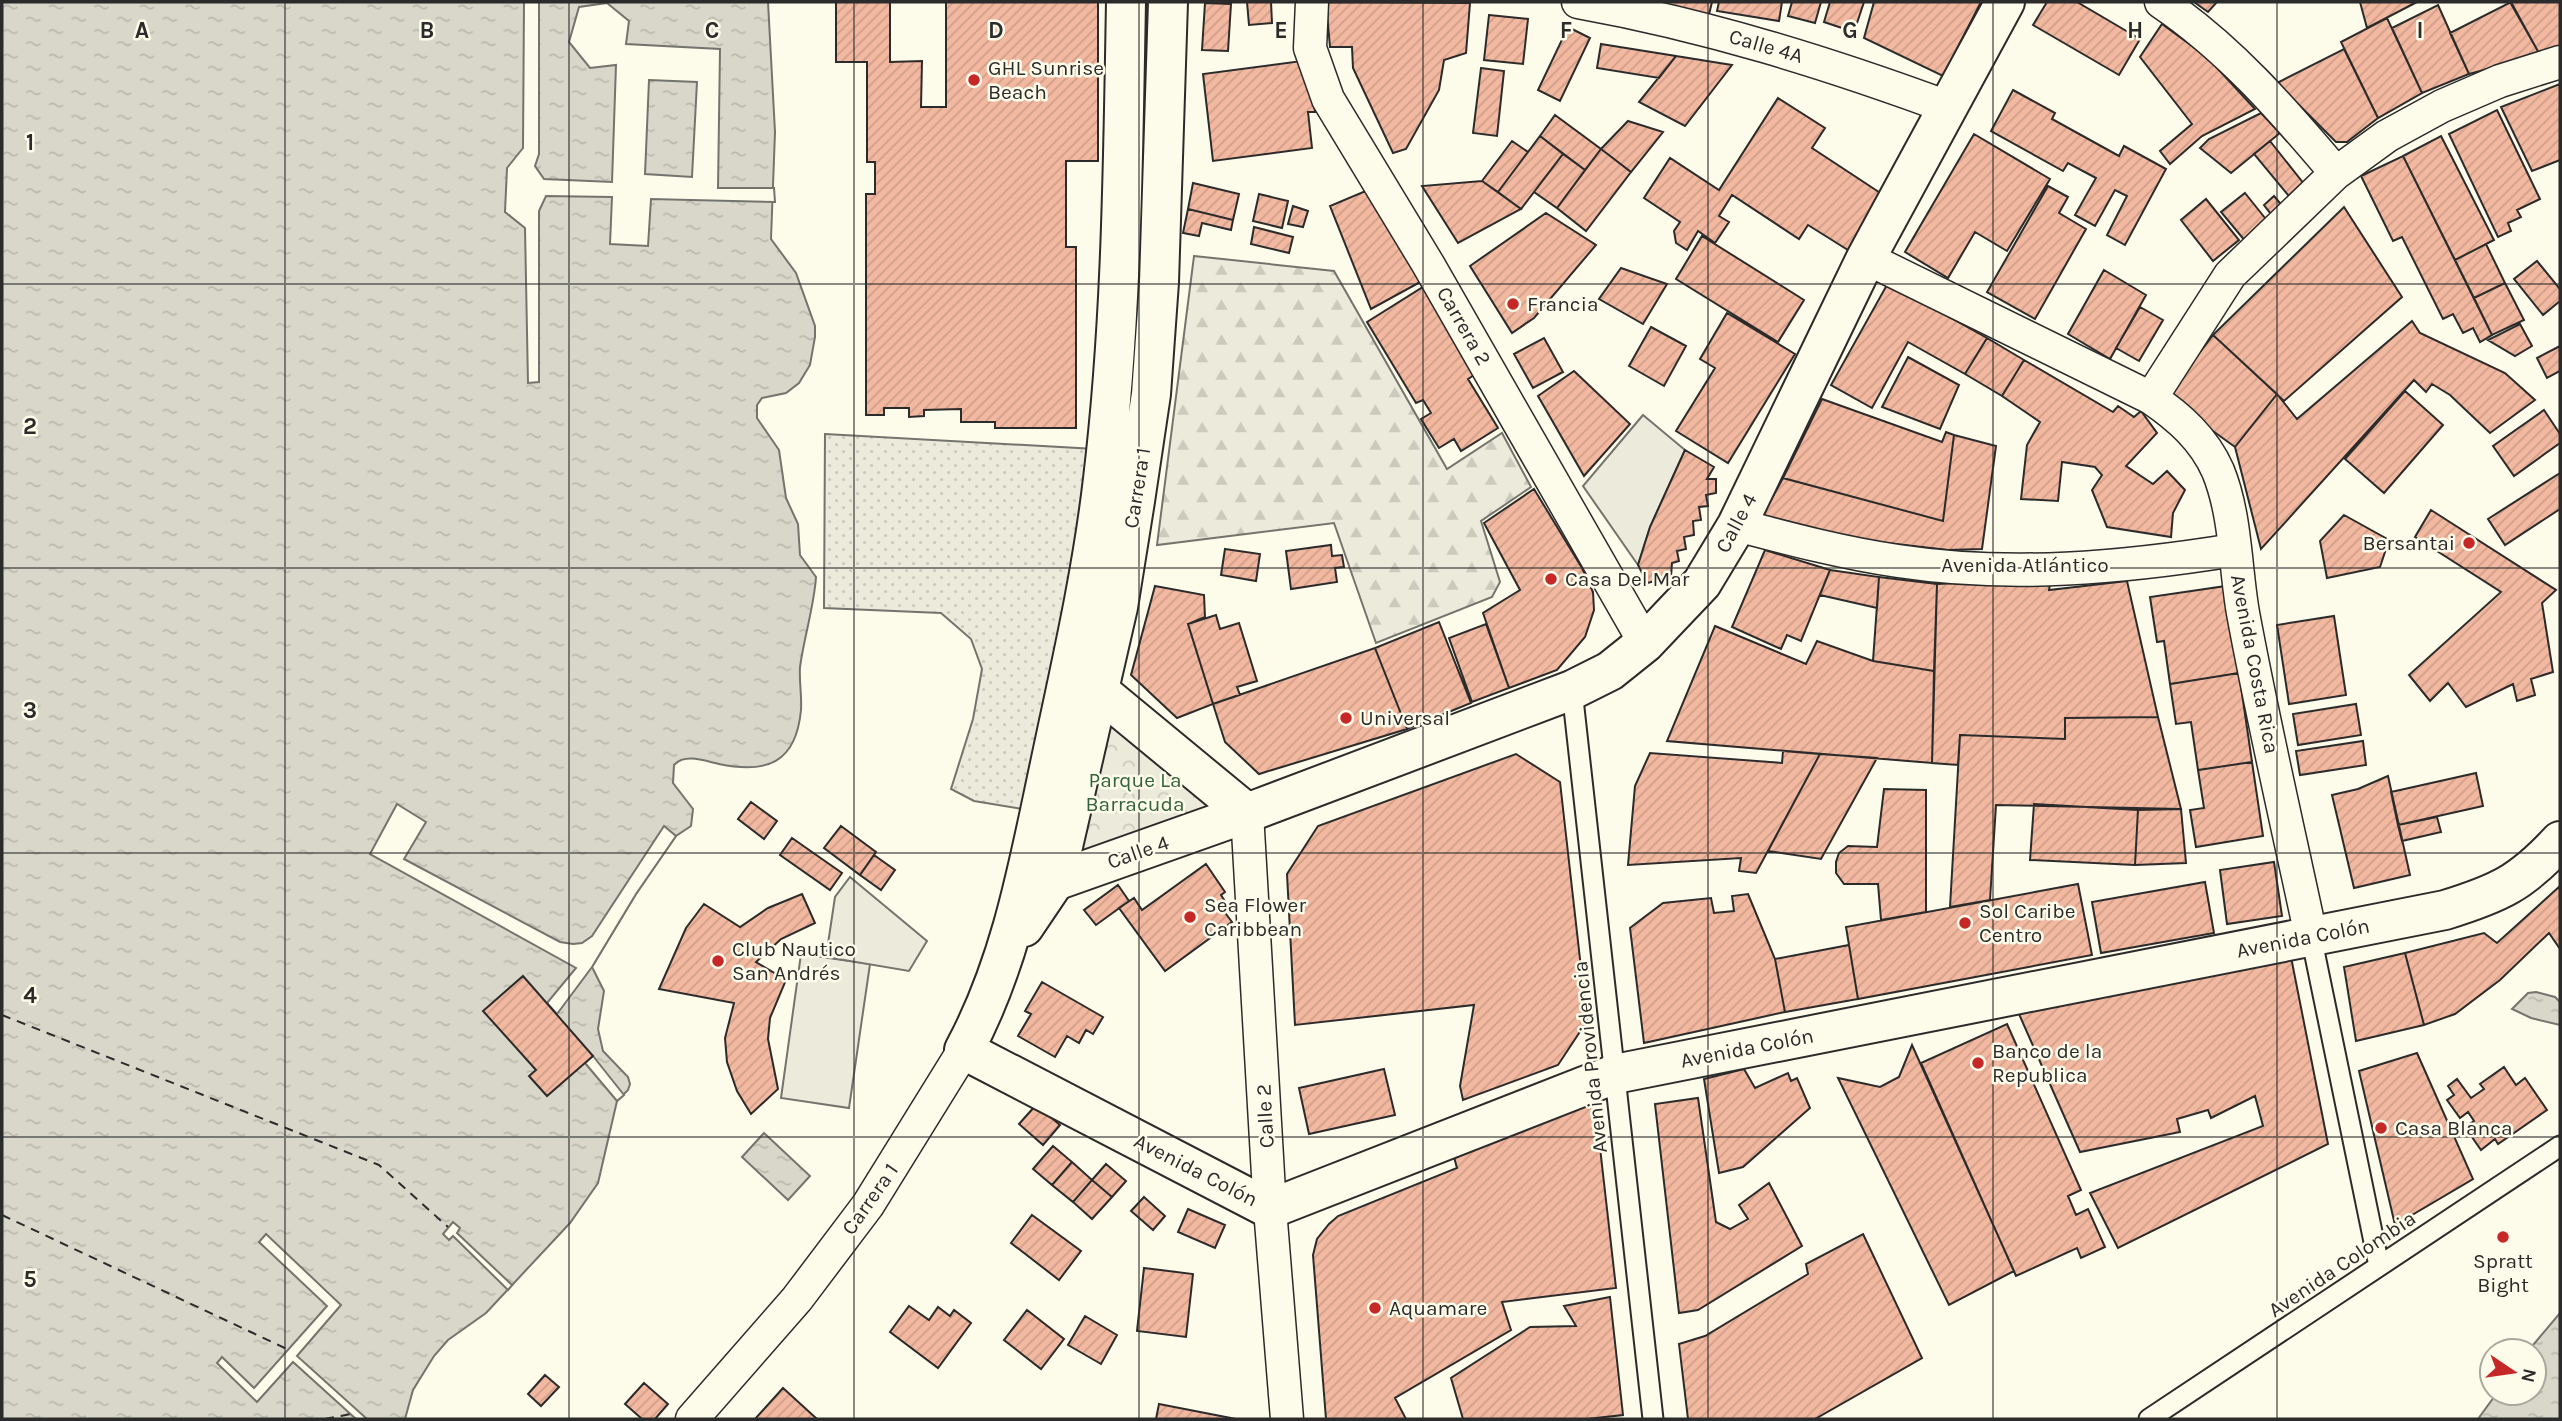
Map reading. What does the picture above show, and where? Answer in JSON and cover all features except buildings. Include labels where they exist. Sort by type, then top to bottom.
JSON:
[{"type":"main road","name":"Carrera 1","points":[[964,1050],[985,1011],[1007,952],[1041,878],[1083,686],[1090,569],[1112,394],[1119,273],[1126,2]]},
{"type":"main road","name":"Carrera 1","points":[[1083,686],[1118,607],[1151,394],[1159,282],[1168,2]]},
{"type":"main road","name":"Calle 4","points":[[1041,878],[1247,813],[1572,690],[1610,671],[1645,643],[1702,583],[1737,524],[1866,258],[1950,108],[2005,2]]},
{"type":"main road","points":[[1083,686],[1247,813]]},
{"type":"main road","name":"Avenida Colón","points":[[964,1050],[1270,1209],[1615,1074],[2445,910],[2489,897],[2531,872],[2560,841]]},
{"type":"street","name":"Carrera 2","points":[[1312,2],[1310,48],[1328,99],[1428,264],[1645,643]]},
{"type":"street","name":"Calle 4A","points":[[1578,2],[1743,38],[1847,70],[1950,108]]},
{"type":"street","points":[[2161,2],[2232,59],[2286,114],[2336,173]]},
{"type":"street","points":[[2151,398],[2230,275],[2336,173],[2387,136],[2442,106],[2500,81],[2560,62]]},
{"type":"street","name":"Avenida Costa Rica","points":[[1866,258],[2151,398],[2174,414],[2199,439],[2217,471],[2228,506],[2243,612],[2379,1266]]},
{"type":"street","name":"Avenida Atlántico","points":[[1737,524],[1818,547],[1900,562],[1983,570],[2067,570],[2150,564],[2234,550]]},
{"type":"street","name":"Avenida Providencia","points":[[1572,690],[1653,1419]]},
{"type":"street","name":"Calle 2","points":[[1247,813],[1270,1209],[1287,1419]]},
{"type":"street","name":"Carrera 1","points":[[692,1419],[797,1299],[868,1205],[964,1050]]},
{"type":"street","name":"Avenida Colombia","points":[[2149,1419],[2560,1146]]},
{"type":"green space","points":[[1194,256],[1334,271],[1447,469],[1502,433],[1531,487],[1481,521],[1500,582],[1492,597],[1376,643],[1334,523],[1157,545]]},
{"type":"green space","points":[[825,434],[1095,449],[1028,810],[974,801],[951,789],[973,719],[982,669],[971,639],[941,613],[824,608]]},
{"type":"green space","name":"Parque La Barracuda","points":[[1109,724],[1210,795],[1209,811],[1088,853],[1079,847]]},
{"type":"green space","points":[[801,954],[870,964],[849,1108],[781,1098]]},
{"type":"shaded area","points":[[1643,415],[1685,450],[1650,527],[1638,565],[1583,486]]},
{"type":"shaded area","points":[[850,877],[927,941],[909,971],[826,957],[835,897]]},
{"type":"water","points":[[2,2],[768,2],[775,132],[771,239],[796,273],[815,326],[810,365],[799,383],[786,393],[762,398],[757,405],[757,418],[779,450],[786,498],[798,524],[800,555],[816,577],[800,667],[801,705],[798,728],[786,753],[765,765],[736,767],[684,759],[674,765],[673,783],[693,809],[691,826],[676,836],[636,894],[592,967],[604,991],[598,1029],[603,1051],[628,1077],[630,1084],[617,1101],[598,1183],[570,1223],[486,1313],[448,1340],[434,1356],[413,1390],[405,1419],[2,1419]]},
{"type":"water","points":[[2536,992],[2555,997],[2560,1002],[2560,1025],[2531,1018],[2512,1009],[2528,993]]},
{"type":"water","points":[[764,1133],[810,1176],[788,1200],[742,1157]]},
{"type":"water","points":[[2560,1313],[2560,1419],[2478,1419],[2487,1407],[2548,1407],[2548,1337],[2540,1337]]},
{"type":"pier","points":[[524,2],[539,2],[539,154],[535,166],[544,179],[612,182],[616,65],[590,68],[569,42],[579,7],[607,3],[629,21],[626,44],[720,49],[718,188],[774,188],[775,202],[651,199],[648,246],[610,244],[612,197],[546,196],[539,211],[539,382],[528,383],[525,228],[505,212],[507,168],[523,148]],"holes":[[[649,80],[697,82],[692,177],[645,174]]]},
{"type":"pier","points":[[397,804],[426,822],[404,859],[560,942],[573,944],[582,943],[592,936],[664,826],[676,836],[636,894],[592,967],[557,1014],[547,1003],[576,968],[370,854]]},
{"type":"pier","points":[[593,1056],[624,1095],[617,1101],[585,1063]]},
{"type":"pier","points":[[453,1222],[460,1228],[457,1233],[512,1285],[508,1290],[453,1236],[449,1240],[443,1234]]},
{"type":"pier","points":[[266,1234],[341,1305],[297,1356],[367,1419],[356,1419],[293,1362],[257,1402],[217,1363],[222,1357],[254,1388],[327,1306],[259,1242]]},
{"type":"ferry route","points":[[2,1015],[379,1165],[448,1227]]},
{"type":"ferry route","points":[[2,1215],[289,1350]]},
{"type":"ferry route","points":[[325,1419],[351,1414]]},
{"type":"place","name":"GHL Sunrise Beach","points":[[974,80]]},
{"type":"place","name":"Francia","points":[[1513,304]]},
{"type":"place","name":"Bersantai","points":[[2469,543]]},
{"type":"place","name":"Casa Del Mar","points":[[1551,579]]},
{"type":"place","name":"Universal","points":[[1346,718]]},
{"type":"place","name":"Sea Flower Caribbean","points":[[1190,917]]},
{"type":"place","name":"Sol Caribe Centro","points":[[1965,923]]},
{"type":"place","name":"Club Nautico San Andrés","points":[[718,961]]},
{"type":"place","name":"Banco de la Republica","points":[[1978,1063]]},
{"type":"place","name":"Casa Blanca","points":[[2381,1128]]},
{"type":"place","name":"Spratt Bight","points":[[2503,1237]]},
{"type":"place","name":"Aquamare","points":[[1375,1308]]}]
